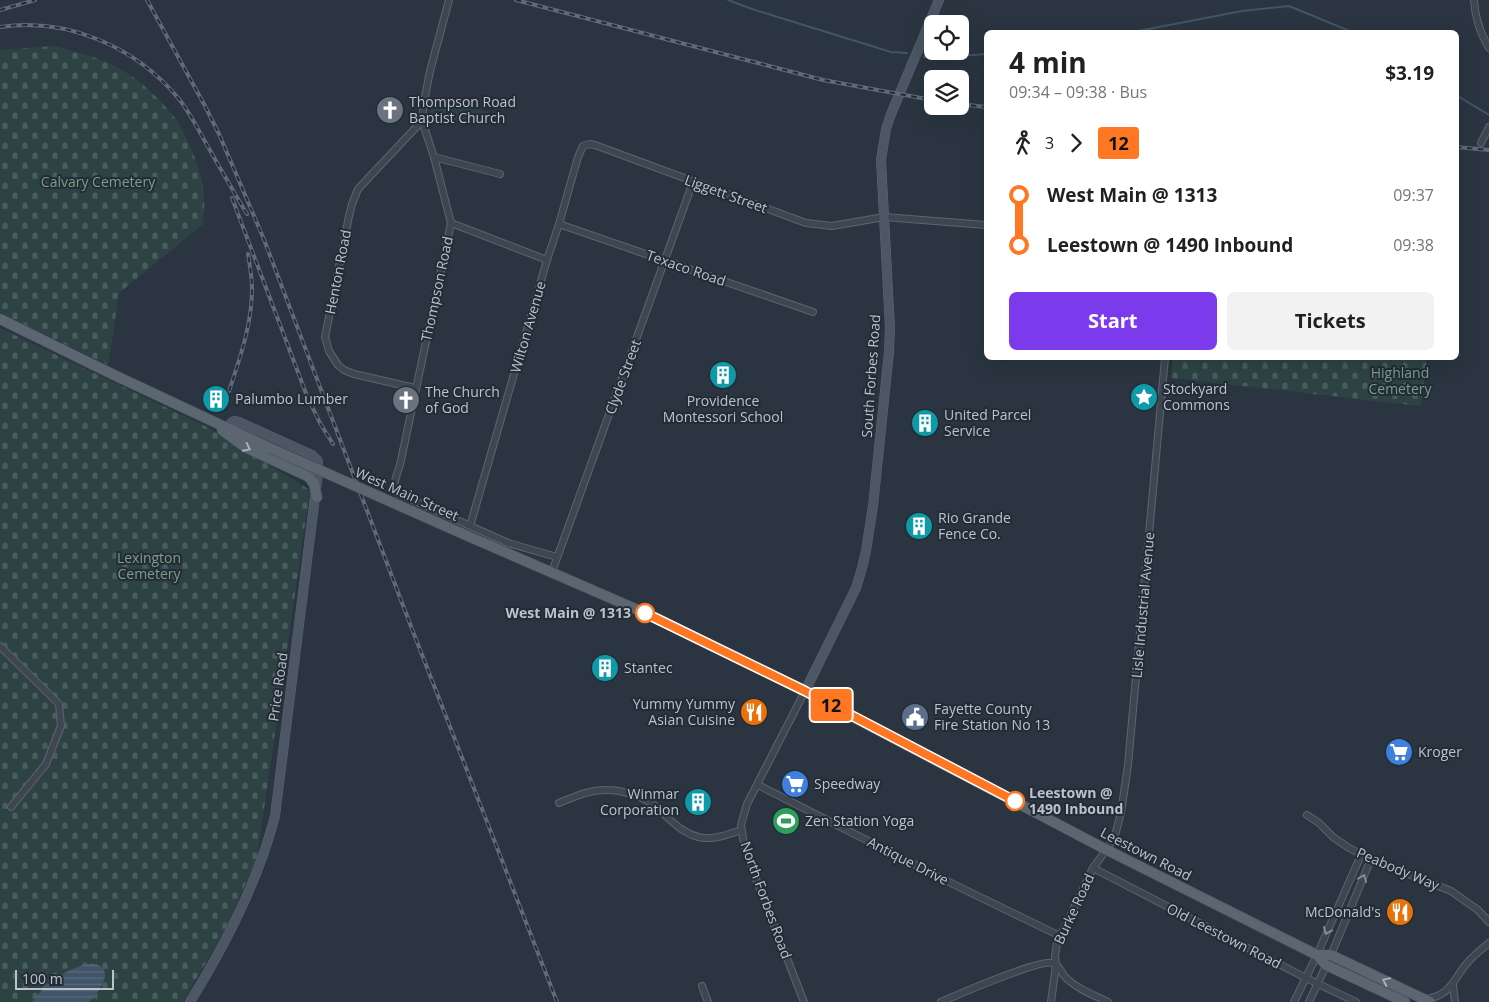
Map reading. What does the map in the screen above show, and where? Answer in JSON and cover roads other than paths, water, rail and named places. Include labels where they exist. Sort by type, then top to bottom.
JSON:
[{"type":"main road","name":"South Forbes Road","points":[[805,691],[856,588],[866,550],[874,498],[890,352],[890,314],[881,160],[886,129],[898,94],[939,0]]},
{"type":"main road","name":"West Main Street","points":[[0,319],[208,420],[651,616],[805,691]]},
{"type":"main road","points":[[208,420],[244,447],[309,477],[314,484],[316,497]]},
{"type":"main road","name":"Price Road","points":[[190,1002],[236,919],[264,857],[273,824],[319,466],[312,455],[239,422],[234,421],[230,423],[228,429]]},
{"type":"main road","name":"Leestown Road","points":[[805,691],[1107,850],[1317,955],[1427,1000]]},
{"type":"main road","name":"Leestown Road","points":[[1329,960],[1405,1002]]},
{"type":"street","name":"Thompson Road","points":[[449,0],[430,71],[422,121],[434,157],[451,223],[394,489],[470,526]]},
{"type":"street","points":[[1474,0],[1475,14],[1489,48]]},
{"type":"street","name":"Henton Road","points":[[415,388],[344,370],[333,358],[325,337],[349,216],[358,190],[422,121]]},
{"type":"street","points":[[1482,143],[1489,127]]},
{"type":"street","name":"Liggett Street","points":[[578,157],[583,146],[595,145],[791,218],[818,225],[832,226],[884,217]]},
{"type":"street","points":[[434,157],[500,174]]},
{"type":"street","name":"Wilton Avenue","points":[[470,526],[578,157]]},
{"type":"street","name":"Clyde Street","points":[[552,572],[693,182]]},
{"type":"street","points":[[884,217],[984,225]]},
{"type":"street","points":[[451,223],[547,260]]},
{"type":"street","name":"Texaco Road","points":[[559,224],[813,312]]},
{"type":"street","name":"Lisle Industrial Avenue","points":[[1107,850],[1117,832],[1128,768],[1165,360]]},
{"type":"street","points":[[470,526],[508,543],[557,557]]},
{"type":"street","points":[[0,646],[59,704],[61,726],[46,764],[11,807]]},
{"type":"street","name":"North Forbes Road","points":[[804,1002],[756,879],[744,844],[741,825],[743,815],[805,691]]},
{"type":"street","name":"Antique Drive","points":[[758,785],[1060,936]]},
{"type":"street","points":[[559,803],[589,792],[619,791],[646,800],[678,827],[690,834],[703,838],[718,838],[741,830]]},
{"type":"street","name":"Peabody Way","points":[[1307,815],[1319,823],[1332,837],[1361,855],[1452,891],[1478,910],[1489,922]]},
{"type":"street","name":"Burke Road","points":[[1050,1002],[1056,965],[1055,950],[1060,936],[1093,868],[1107,850]]},
{"type":"street","points":[[1294,1002],[1361,855]]},
{"type":"street","points":[[1308,1002],[1329,960],[1371,859]]},
{"type":"street","name":"Old Leestown Road","points":[[1093,868],[1356,1002]]},
{"type":"street","points":[[1427,1000],[1443,994],[1453,985],[1468,960],[1489,943]]},
{"type":"street","points":[[941,1002],[988,982],[1050,962],[1056,965],[1074,984],[1108,1002]]},
{"type":"street","points":[[1453,985],[1455,1002]]},
{"type":"street","points":[[702,986],[708,1002]]},
{"type":"water","points":[[92,963],[100,966],[104,970],[105,975],[98,992],[89,1002],[32,1002],[58,976],[74,968]]},
{"type":"waterway","points":[[728,0],[891,52],[907,53]]},
{"type":"waterway","points":[[1143,30],[1242,11],[1289,6],[1347,30]]},
{"type":"waterway","points":[[969,55],[984,54]]},
{"type":"waterway","points":[[1459,97],[1489,115]]},
{"type":"railway","points":[[0,10],[35,0]]},
{"type":"railway","points":[[147,0],[219,134],[263,237],[412,629],[557,1002]]},
{"type":"railway","points":[[516,0],[823,80],[924,99]]},
{"type":"railway","points":[[0,27],[25,25],[51,27],[75,32],[99,40],[142,64],[162,81],[183,104],[247,214]]},
{"type":"railway","points":[[969,105],[984,107]]},
{"type":"railway","points":[[1459,147],[1489,150]]},
{"type":"railway","points":[[232,198],[307,396],[333,444]]},
{"type":"railway","points":[[229,391],[245,341],[250,315],[252,285],[248,254]]},
{"type":"place","name":"Thompson Road Baptist Church","points":[[390,110]]},
{"type":"place","name":"Providence Montessori School","points":[[723,375]]},
{"type":"place","name":"Stockyard Commons","points":[[1144,397]]},
{"type":"place","name":"Palumbo Lumber","points":[[216,399]]},
{"type":"place","name":"The Church of God","points":[[406,400]]},
{"type":"place","name":"United Parcel Service","points":[[925,423]]},
{"type":"place","name":"Rio Grande Fence Co.","points":[[919,526]]},
{"type":"place","name":"West Main @ 1313","points":[[645,613]]},
{"type":"place","name":"Stantec","points":[[605,668]]},
{"type":"place","name":"Yummy Yummy Asian Cuisine","points":[[754,712]]},
{"type":"place","name":"Fayette County Fire Station No 13","points":[[915,717]]},
{"type":"place","name":"Kroger","points":[[1399,752]]},
{"type":"place","name":"Speedway","points":[[795,784]]},
{"type":"place","name":"Leestown @ 1490 Inbound","points":[[1015,801]]},
{"type":"place","name":"Winmar Corporation","points":[[698,802]]},
{"type":"place","name":"Zen Station Yoga","points":[[786,821]]},
{"type":"place","name":"McDonald's","points":[[1400,912]]},
{"type":"park label","name":"Calvary Cemetery","points":[[98,182]]},
{"type":"park label","name":"Highland Cemetery","points":[[1400,382]]},
{"type":"park label","name":"Lexington Cemetery","points":[[149,566]]}]
